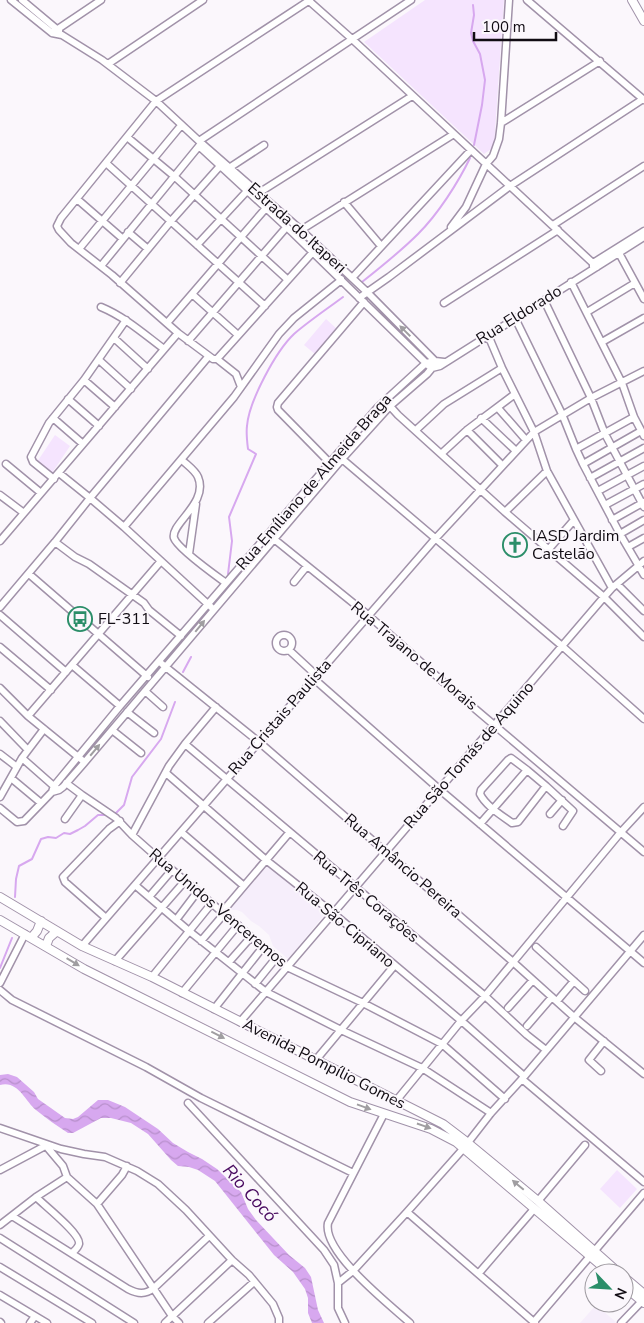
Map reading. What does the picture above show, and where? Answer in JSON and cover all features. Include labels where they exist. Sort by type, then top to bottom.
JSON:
[{"type":"main road","points":[[632,0],[644,21]]},
{"type":"main road","name":"Avenida Pompílio Gomes","points":[[0,897],[82,946],[152,977],[443,1124],[465,1146],[605,1263]]},
{"type":"main road","name":"Avenida Pompílio Gomes","points":[[0,920],[84,969],[350,1102],[431,1129],[465,1146]]},
{"type":"main road","points":[[28,936],[37,931],[41,921]]},
{"type":"main road","points":[[46,946],[56,931]]},
{"type":"main road","name":"Avenida Pompílio Gomes","points":[[593,1254],[601,1263]]},
{"type":"main road","points":[[634,1289],[643,1300]]},
{"type":"street","name":"Estrada do Itaperi","points":[[11,0],[108,64],[149,97],[179,128],[199,143],[247,191],[256,195],[266,208],[432,368]]},
{"type":"street","name":"Estrada do Itaperi","points":[[22,0],[57,32]]},
{"type":"street","points":[[57,32],[101,0]]},
{"type":"street","points":[[108,64],[203,0]]},
{"type":"street","points":[[241,387],[236,374],[178,333],[66,238],[57,226],[61,218],[155,103],[309,0],[553,225],[594,266]]},
{"type":"street","points":[[101,266],[199,143],[411,0]]},
{"type":"street","points":[[447,232],[470,200],[486,164],[496,149],[499,139],[502,124],[509,0]]},
{"type":"street","points":[[331,461],[277,407],[278,403],[367,292],[510,186],[644,99],[528,0]]},
{"type":"street","points":[[502,124],[600,61]]},
{"type":"street","points":[[256,195],[412,96]]},
{"type":"street","name":"Estrada do Itaperi","points":[[155,103],[229,168],[256,195],[301,230],[440,363]]},
{"type":"street","points":[[79,249],[179,128]]},
{"type":"street","points":[[301,230],[454,134]]},
{"type":"street","points":[[127,137],[174,176],[288,280]]},
{"type":"street","points":[[229,168],[264,146]]},
{"type":"street","points":[[352,278],[471,150]]},
{"type":"street","points":[[106,163],[265,306]]},
{"type":"street","points":[[120,282],[220,166]]},
{"type":"street","points":[[553,225],[644,166]]},
{"type":"street","points":[[197,245],[247,191]]},
{"type":"street","points":[[77,199],[123,239]]},
{"type":"street","points":[[344,202],[381,246]]},
{"type":"street","points":[[167,323],[266,208]]},
{"type":"street","points":[[188,340],[284,230]]},
{"type":"street","points":[[444,303],[558,230]]},
{"type":"street","name":"Rua Eldorado","points":[[440,363],[544,300],[644,231]]},
{"type":"street","points":[[128,232],[148,250]]},
{"type":"street","name":"Rua Eldorado","points":[[594,266],[644,238]]},
{"type":"street","points":[[0,607],[90,498],[213,358],[238,335],[313,252]]},
{"type":"street","points":[[619,253],[644,298]]},
{"type":"street","points":[[124,528],[241,387],[279,334],[294,318],[341,279]]},
{"type":"street","points":[[571,282],[622,382],[634,417],[643,434],[611,448],[583,464]]},
{"type":"street","points":[[586,312],[636,283]]},
{"type":"street","points":[[192,294],[238,335]]},
{"type":"street","points":[[544,300],[591,398],[611,448],[643,504],[612,520]]},
{"type":"street","points":[[101,307],[114,312],[164,349]]},
{"type":"street","points":[[515,318],[562,414],[590,478],[628,548],[641,563],[644,575]]},
{"type":"street","points":[[602,342],[644,318]]},
{"type":"street","points":[[54,479],[33,462],[31,457],[52,418],[84,380],[126,320]]},
{"type":"street","points":[[0,541],[178,333]]},
{"type":"street","points":[[488,335],[534,432],[547,471],[574,520],[615,586],[644,610]]},
{"type":"street","points":[[114,338],[148,369]]},
{"type":"street","points":[[99,360],[131,389]]},
{"type":"street","name":"Rua Emíliano de Almeida Braga","points":[[55,790],[120,706],[385,400],[426,363],[440,363]]},
{"type":"street","name":"Rua Emíliano de Almeida Braga","points":[[0,808],[17,822],[22,822],[55,790],[66,783],[342,459],[390,406],[440,363]]},
{"type":"street","points":[[416,430],[444,404],[502,368]]},
{"type":"street","name":"Rua Cristais Paulista","points":[[82,946],[368,615],[526,440],[534,432],[562,414],[644,371]]},
{"type":"street","points":[[84,380],[115,407]]},
{"type":"street","points":[[441,454],[466,430],[516,394]]},
{"type":"street","points":[[68,399],[99,426]]},
{"type":"street","points":[[385,400],[398,415],[548,550],[604,597],[643,634]]},
{"type":"street","points":[[498,408],[526,440]]},
{"type":"street","points":[[576,449],[634,417]]},
{"type":"street","points":[[52,418],[83,444]]},
{"type":"street","points":[[482,418],[516,451]]},
{"type":"street","points":[[466,430],[502,465]]},
{"type":"street","points":[[590,478],[644,448]]},
{"type":"street","points":[[326,453],[331,461]]},
{"type":"street","points":[[342,459],[562,646],[644,719]]},
{"type":"street","points":[[182,460],[196,474],[200,485],[189,554]]},
{"type":"street","points":[[6,464],[41,493]]},
{"type":"street","points":[[598,491],[644,466]]},
{"type":"street","points":[[505,512],[547,471]]},
{"type":"street","points":[[59,473],[124,528],[213,609]]},
{"type":"street","points":[[605,505],[644,484]]},
{"type":"street","points":[[0,495],[24,513]]},
{"type":"street","points":[[196,503],[174,533],[174,539],[189,554],[226,583]]},
{"type":"street","points":[[548,550],[574,520]]},
{"type":"street","points":[[620,534],[644,520]]},
{"type":"street","points":[[628,548],[644,538]]},
{"type":"street","name":"Rua Trajano de Morais","points":[[274,539],[368,615],[441,680],[644,852]]},
{"type":"street","points":[[55,542],[74,557],[89,564],[132,594],[181,636]]},
{"type":"street","points":[[28,716],[161,561]]},
{"type":"street","name":"Rua São Tomás de Aquino","points":[[240,1022],[604,597],[641,563]]},
{"type":"street","points":[[294,582],[307,566]]},
{"type":"street","points":[[29,574],[153,681]]},
{"type":"street","points":[[0,615],[66,672]]},
{"type":"street","points":[[0,647],[51,690]]},
{"type":"street","points":[[289,650],[439,789],[644,963]]},
{"type":"street","name":"Rua Amâncio Pereira","points":[[159,661],[259,742],[574,1017],[644,1074]]},
{"type":"street","points":[[72,665],[120,706]]},
{"type":"street","points":[[0,688],[28,716],[84,763]]},
{"type":"street","points":[[144,691],[163,707]]},
{"type":"street","points":[[132,835],[166,773],[185,744],[216,707]]},
{"type":"street","points":[[127,712],[154,733]]},
{"type":"street","points":[[0,721],[28,749]]},
{"type":"street","points":[[0,797],[3,785],[11,778],[28,749],[44,729]]},
{"type":"street","points":[[112,730],[140,753]]},
{"type":"street","name":"Rua Três Corações","points":[[185,744],[485,996],[546,1050]]},
{"type":"street","points":[[0,754],[17,767]]},
{"type":"street","points":[[22,758],[55,790]]},
{"type":"street","points":[[546,786],[518,822],[515,823],[512,823],[493,809],[482,799],[480,794],[481,790],[512,758],[546,786],[574,811],[563,826]]},
{"type":"street","points":[[480,824],[527,770]]},
{"type":"street","name":"Rua São Cipriano","points":[[166,773],[266,860],[333,913],[461,1021],[523,1078],[644,1182]]},
{"type":"street","points":[[11,778],[41,803]]},
{"type":"street","name":"Rua Unidos Venceremos","points":[[66,783],[118,820],[158,858],[287,967],[363,1003],[442,1044],[505,1098]]},
{"type":"street","points":[[65,819],[82,795]]},
{"type":"street","points":[[550,814],[562,800]]},
{"type":"street","points":[[396,1101],[461,1021],[485,996],[621,832],[644,807]]},
{"type":"street","points":[[106,918],[65,882],[64,876],[118,820]]},
{"type":"street","points":[[181,832],[244,886]]},
{"type":"street","points":[[201,941],[289,833]]},
{"type":"street","points":[[149,897],[172,870]]},
{"type":"street","points":[[116,962],[185,881]]},
{"type":"street","points":[[134,885],[266,992],[422,1068],[492,1113]]},
{"type":"street","points":[[176,920],[198,891]]},
{"type":"street","points":[[152,977],[212,903]]},
{"type":"street","points":[[182,993],[238,925]]},
{"type":"street","points":[[338,1283],[353,1271],[407,1212],[644,935]]},
{"type":"street","points":[[0,983],[28,936]]},
{"type":"street","points":[[229,962],[251,937]]},
{"type":"street","points":[[214,1009],[264,947]]},
{"type":"street","points":[[536,947],[586,991]]},
{"type":"street","points":[[255,984],[276,958]]},
{"type":"street","points":[[315,1061],[394,966]]},
{"type":"street","points":[[508,1008],[533,980]]},
{"type":"street","points":[[527,1026],[574,981]]},
{"type":"street","points":[[0,990],[12,1000],[146,1067],[201,1098],[353,1172]]},
{"type":"street","points":[[601,1071],[589,1060],[604,1041]]},
{"type":"street","points":[[188,1103],[324,1250],[334,1265],[338,1283],[338,1308],[345,1323]]},
{"type":"street","points":[[384,1114],[328,1223],[327,1231],[334,1246],[353,1271],[410,1323]]},
{"type":"street","points":[[0,1128],[47,1145],[105,1157],[126,1166],[158,1184],[249,1275],[273,1304],[279,1320],[272,1323]]},
{"type":"street","points":[[0,1170],[47,1145]]},
{"type":"street","points":[[47,1145],[63,1166],[68,1177],[97,1204],[172,1316],[179,1323]]},
{"type":"street","points":[[479,1273],[585,1145]]},
{"type":"street","points":[[97,1204],[122,1175],[126,1166]]},
{"type":"street","points":[[0,1224],[36,1197],[68,1177]]},
{"type":"street","points":[[407,1212],[534,1323],[644,1193]]},
{"type":"street","points":[[36,1197],[79,1238],[80,1243],[72,1253]]},
{"type":"street","points":[[12,1216],[128,1290],[139,1294],[154,1288],[209,1236]]},
{"type":"street","points":[[0,1238],[134,1323]]},
{"type":"street","points":[[165,1323],[232,1260]]},
{"type":"street","points":[[0,1267],[92,1323]]},
{"type":"street","points":[[208,1323],[254,1282]]},
{"type":"street","points":[[0,1295],[47,1323]]},
{"type":"street","points":[[621,1323],[643,1300]]},
{"type":"street","points":[[30,1323],[35,1316]]},
{"type":"shaded area","points":[[425,0],[504,0],[494,147],[484,154],[364,42]]},
{"type":"shaded area","points":[[326,319],[337,329],[315,354],[304,345]]},
{"type":"shaded area","points":[[55,435],[70,446],[52,473],[37,462]]},
{"type":"shaded area","points":[[267,865],[270,865],[325,911],[325,914],[288,959],[273,946],[269,935],[259,926],[242,912],[230,910]]},
{"type":"shaded area","points":[[617,1170],[637,1189],[620,1208],[600,1189]]},
{"type":"shaded area","points":[[589,1313],[605,1313],[616,1322],[615,1323],[580,1323]]},
{"type":"water","name":"Rio Cocó","points":[[8,1074],[17,1077],[34,1092],[38,1099],[65,1118],[73,1119],[78,1117],[98,1100],[108,1100],[125,1107],[158,1129],[173,1143],[217,1169],[241,1192],[248,1209],[256,1220],[289,1255],[305,1268],[311,1277],[318,1310],[324,1323],[312,1323],[308,1313],[308,1298],[305,1289],[293,1272],[274,1255],[215,1181],[198,1170],[178,1166],[148,1134],[131,1123],[111,1118],[101,1118],[73,1133],[68,1133],[36,1110],[16,1088],[6,1084],[0,1085],[0,1075]]},
{"type":"waterway","points":[[473,5],[474,15],[471,33],[480,54],[485,80],[474,145]]},
{"type":"waterway","points":[[362,282],[398,253],[433,217],[460,178],[470,158]]},
{"type":"waterway","points":[[228,574],[232,541],[229,517],[256,454],[248,449],[247,431],[249,416],[258,390],[279,352],[294,334],[343,297]]},
{"type":"waterway","points":[[183,672],[191,657]]},
{"type":"waterway","points":[[114,813],[124,805],[132,777],[161,739],[175,702]]},
{"type":"waterway","points":[[15,897],[19,866],[32,859],[41,839],[48,837],[56,838],[64,833],[70,834],[85,826],[98,815],[107,815]]},
{"type":"waterway","points":[[0,968],[12,938]]},
{"type":"place","name":"IASD Jardim Castelão","points":[[515,545]]},
{"type":"place","name":"FL-311","points":[[80,619]]}]
